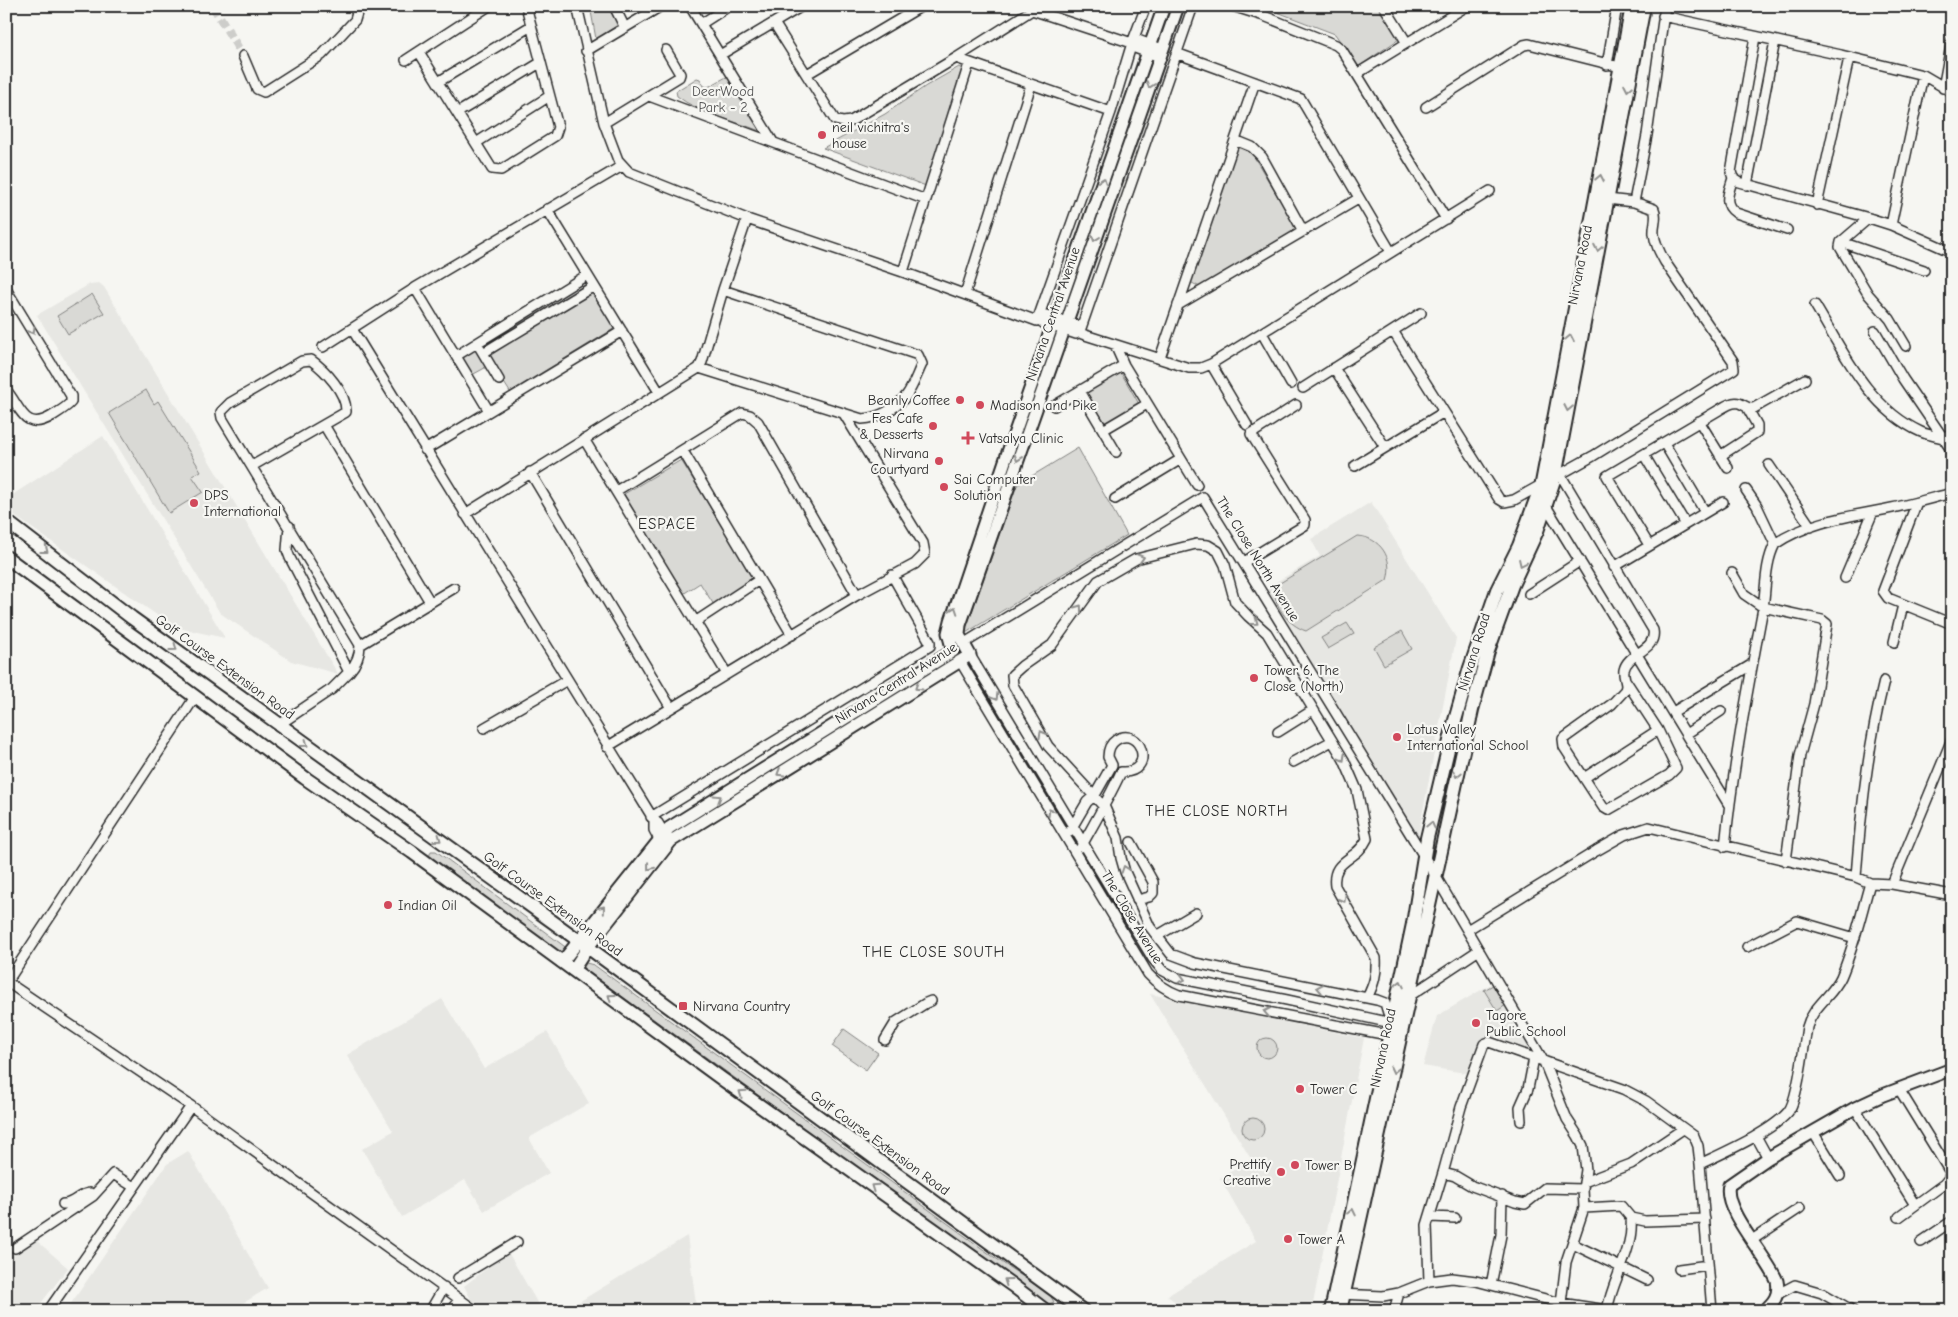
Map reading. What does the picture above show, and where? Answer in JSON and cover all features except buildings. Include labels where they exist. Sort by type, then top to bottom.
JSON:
[{"type":"main road","name":"Nirvana Road","points":[[1396,1027],[1408,997],[1472,710],[1488,652],[1512,585],[1537,531],[1557,476],[1607,199],[1626,69],[1632,6]]},
{"type":"main road","name":"Nirvana Road","points":[[1331,1311],[1339,1294],[1396,1027],[1427,838],[1454,724],[1470,668],[1497,590],[1519,546],[1542,483],[1626,69],[1644,6]]},
{"type":"main road","name":"Golf Course Extension Road","points":[[6,520],[132,618],[583,944],[1066,1306],[1083,1311]]},
{"type":"main road","points":[[6,557],[305,778],[412,852],[714,1074],[1046,1311]]},
{"type":"main road","name":"Nirvana Road","points":[[1339,1294],[1340,1311]]},
{"type":"street","points":[[243,56],[257,89],[264,92],[322,55],[355,20],[357,13],[353,6]]},
{"type":"street","points":[[470,6],[476,15]]},
{"type":"street","points":[[406,60],[489,6]]},
{"type":"street","points":[[419,52],[492,169],[496,171],[555,136],[558,127],[548,97],[526,6]]},
{"type":"street","points":[[576,6],[604,123],[622,166],[629,172],[747,219],[903,272],[1037,321],[1111,112],[1132,43],[1146,6]]},
{"type":"street","points":[[614,6],[626,28]]},
{"type":"street","points":[[586,51],[661,6]]},
{"type":"street","points":[[690,6],[773,142]]},
{"type":"street","points":[[701,24],[730,6]]},
{"type":"street","points":[[720,56],[802,6]]},
{"type":"street","points":[[807,74],[922,6]]},
{"type":"street","name":"Nirvana Central Avenue","points":[[958,647],[960,625],[1164,6]]},
{"type":"street","name":"Nirvana Central Avenue","points":[[1059,324],[1178,6]]},
{"type":"street","points":[[1080,330],[1193,6]]},
{"type":"street","points":[[1232,6],[1264,16],[1336,45],[1358,73],[1446,219]]},
{"type":"street","points":[[1264,16],[1267,6]]},
{"type":"street","points":[[1384,6],[1407,43]]},
{"type":"street","points":[[1358,73],[1467,6]]},
{"type":"street","points":[[1607,65],[1617,6]]},
{"type":"street","points":[[774,23],[835,120],[843,122],[850,121],[956,58],[1031,8],[1132,43],[1135,48],[1149,48],[1161,53]]},
{"type":"street","points":[[1634,202],[1664,11],[1755,37],[1922,75],[1952,92]]},
{"type":"street","points":[[438,82],[530,26]]},
{"type":"street","points":[[1755,37],[1731,172],[1733,178],[1727,201],[1731,210],[1736,214],[1787,230]]},
{"type":"street","points":[[1943,88],[1952,40]]},
{"type":"street","points":[[1747,185],[1775,41]]},
{"type":"street","points":[[1426,107],[1524,45],[1536,45],[1626,69]]},
{"type":"street","points":[[604,123],[679,77],[680,74],[666,50]]},
{"type":"street","points":[[1176,53],[1301,99],[1358,199],[1391,252]]},
{"type":"street","points":[[956,58],[1111,112]]},
{"type":"street","points":[[1817,205],[1849,58]]},
{"type":"street","points":[[457,113],[540,63]]},
{"type":"street","points":[[903,272],[969,64]]},
{"type":"street","points":[[1892,225],[1922,75]]},
{"type":"street","points":[[1160,358],[1255,82]]},
{"type":"street","points":[[965,294],[1031,85]]},
{"type":"street","points":[[649,96],[926,200]]},
{"type":"street","points":[[476,143],[548,97]]},
{"type":"street","points":[[1235,140],[1252,147],[1262,157],[1303,231]]},
{"type":"street","points":[[323,347],[415,288],[622,166]]},
{"type":"street","points":[[1733,178],[1747,185],[1892,225],[1952,250]]},
{"type":"street","points":[[1038,317],[1043,323],[1079,326],[1082,334],[1189,368],[1201,368],[1211,364],[1262,333],[1490,191]]},
{"type":"street","points":[[1178,305],[1358,199]]},
{"type":"street","points":[[1393,331],[1499,499],[1504,502],[1509,502],[1601,451],[1734,368],[1733,361],[1665,262],[1654,234],[1656,217],[1654,209],[1634,202],[1607,199]]},
{"type":"street","points":[[547,210],[659,392]]},
{"type":"street","points":[[1869,218],[1841,242],[1841,251],[1868,294],[1890,319],[1906,346]]},
{"type":"street","points":[[465,514],[699,368],[747,219]]},
{"type":"street","points":[[1841,242],[1924,270]]},
{"type":"street","points":[[456,356],[587,275]]},
{"type":"street","points":[[483,353],[594,286]]},
{"type":"street","points":[[415,288],[489,411]]},
{"type":"street","points":[[6,289],[72,396],[71,402],[42,422],[33,422],[23,415],[6,390]]},
{"type":"street","points":[[699,368],[862,419],[875,418],[890,409],[906,395],[922,364],[918,355],[723,290]]},
{"type":"street","points":[[1815,304],[1861,380],[1887,410],[1921,432],[1943,438],[1952,433]]},
{"type":"street","points":[[1303,388],[1421,313]]},
{"type":"street","points":[[352,329],[652,819],[654,830],[664,841]]},
{"type":"street","points":[[426,450],[622,331]]},
{"type":"street","points":[[1875,331],[1903,379],[1952,451]]},
{"type":"street","points":[[1262,333],[1291,384]]},
{"type":"street","points":[[478,343],[499,380]]},
{"type":"street","points":[[1115,345],[1124,365],[1197,485]]},
{"type":"street","points":[[252,466],[346,412],[347,405],[325,370],[307,359],[237,398],[221,412],[222,418],[360,645],[360,654],[349,672],[332,689],[280,726]]},
{"type":"street","points":[[1211,364],[1247,425]]},
{"type":"street","points":[[1054,406],[1124,365]]},
{"type":"street","points":[[1334,368],[1386,447]]},
{"type":"street","points":[[1748,409],[1759,406],[1805,379]]},
{"type":"street","points":[[1080,391],[1116,452]]},
{"type":"street","points":[[1649,545],[1607,476],[1718,410],[1736,402],[1740,403],[1748,409],[1757,425],[1757,432],[1720,456]]},
{"type":"street","points":[[1103,430],[1148,404]]},
{"type":"street","points":[[1244,562],[1306,525],[1305,520],[1251,434],[1296,405]]},
{"type":"street","points":[[1355,466],[1444,412]]},
{"type":"street","points":[[616,491],[742,413],[750,415],[758,422],[857,596]]},
{"type":"street","points":[[607,747],[892,575],[915,564],[925,554],[925,548],[844,414]]},
{"type":"street","points":[[1699,421],[1728,468]]},
{"type":"street","points":[[324,425],[430,602]]},
{"type":"street","points":[[584,439],[727,674]]},
{"type":"street","points":[[1664,443],[1705,512]]},
{"type":"street","points":[[683,451],[792,635]]},
{"type":"street","points":[[1644,455],[1686,523]]},
{"type":"street","points":[[1115,499],[1181,459]]},
{"type":"street","points":[[1769,465],[1811,527]]},
{"type":"street","points":[[530,472],[671,708]]},
{"type":"street","points":[[1557,476],[1653,630],[1653,640],[1650,645],[1637,654],[1623,671],[1626,681],[1658,730],[1676,768],[1669,775],[1608,810],[1603,808],[1564,747],[1563,739],[1612,704],[1625,690],[1626,681]]},
{"type":"street","points":[[1725,847],[1737,743],[1763,607],[1770,558],[1775,544],[1757,506],[1746,490]]},
{"type":"street","points":[[1775,544],[1811,527],[1841,518],[1917,502],[1952,492]]},
{"type":"street","name":"The Close North Avenue","points":[[958,647],[1204,496],[1425,858],[1544,1062],[1568,1119],[1583,1146],[1586,1170],[1583,1186],[1584,1208]]},
{"type":"street","points":[[1614,567],[1723,502]]},
{"type":"street","points":[[1917,502],[1883,591],[1888,598],[1952,624]]},
{"type":"street","points":[[1546,506],[1729,805]]},
{"type":"street","points":[[1845,578],[1873,512]]},
{"type":"street","points":[[288,526],[287,550],[290,558],[349,672]]},
{"type":"street","points":[[1367,998],[1375,981],[1377,970],[1376,958],[1335,886],[1334,876],[1340,865],[1364,846],[1367,839],[1356,790],[1344,760],[1267,633],[1261,625],[1248,616],[1235,602],[1225,565],[1218,551],[1208,545],[1196,544],[1136,559],[1098,581],[1052,645],[1012,675],[1013,685],[1048,746],[1095,795],[1104,808],[1118,838],[1121,858],[1137,900],[1150,927],[1171,954],[1195,963],[1385,1003],[1388,1014],[1396,1027]]},
{"type":"street","points":[[1529,594],[1580,561]]},
{"type":"street","points":[[1732,574],[1744,594],[1763,607],[1822,620],[1826,622],[1828,628],[1814,704],[1800,755],[1786,860]]},
{"type":"street","points":[[652,819],[930,646],[930,642],[892,575]]},
{"type":"street","points":[[695,622],[760,580]]},
{"type":"street","points":[[360,645],[454,588]]},
{"type":"street","points":[[1894,642],[1903,605]]},
{"type":"street","name":"Nirvana Central Avenue","points":[[664,841],[970,655],[958,647]]},
{"type":"street","name":"Nirvana Central Avenue","points":[[562,962],[583,944],[664,841],[958,647]]},
{"type":"street","name":"The Close Avenue","points":[[958,647],[960,661],[1076,855],[1148,974],[1164,989],[1179,995],[1396,1027]]},
{"type":"street","name":"The Close Avenue","points":[[970,655],[1153,959],[1162,970],[1177,978],[1287,1000],[1396,1027]]},
{"type":"street","points":[[1673,712],[1751,665]]},
{"type":"street","points":[[484,728],[567,680]]},
{"type":"street","points":[[1856,877],[1862,804],[1875,718],[1884,681]]},
{"type":"street","points":[[196,697],[7,983],[191,1106],[476,1311]]},
{"type":"street","points":[[1278,732],[1313,710]]},
{"type":"street","points":[[1686,734],[1721,712]]},
{"type":"street","points":[[1584,778],[1658,730]]},
{"type":"street","points":[[1066,838],[1087,802],[1095,795],[1112,765],[1108,752],[1114,741],[1125,737],[1136,741],[1142,751],[1141,762],[1133,771],[1121,772],[1104,808],[1076,855]]},
{"type":"street","points":[[1892,884],[1952,739]]},
{"type":"street","points":[[1293,762],[1332,741]]},
{"type":"street","points":[[1467,930],[1624,835],[1649,827],[1725,847],[1856,877],[1870,883],[1892,884],[1952,895]]},
{"type":"street","points":[[1131,842],[1154,882],[1154,888],[1149,897],[1137,900]]},
{"type":"street","points":[[1700,1164],[1756,1136],[1784,1117],[1793,1106],[1808,1024],[1823,999],[1840,978],[1855,938],[1870,883]]},
{"type":"street","points":[[1109,908],[1119,903]]},
{"type":"street","points":[[1157,936],[1196,913]]},
{"type":"street","points":[[1747,947],[1797,921],[1855,938]]},
{"type":"street","points":[[1130,943],[1140,937]]},
{"type":"street","name":"Nirvana Central Avenue","points":[[573,970],[583,944]]},
{"type":"street","points":[[1408,997],[1479,950]]},
{"type":"street","points":[[1155,981],[1162,970]]},
{"type":"street","points":[[885,1040],[896,1022],[931,1001]]},
{"type":"street","points":[[1429,1281],[1426,1234],[1430,1217],[1461,1106],[1484,1044],[1489,1042],[1623,1089],[1646,1102],[1694,1136],[1698,1146],[1700,1164],[1712,1311]]},
{"type":"street","points":[[1521,1121],[1520,1107],[1528,1089],[1534,1058]]},
{"type":"street","points":[[1764,1311],[1778,1294],[1778,1281],[1732,1209],[1727,1189],[1732,1181],[1855,1108],[1952,1069]]},
{"type":"street","points":[[1899,1089],[1950,1172],[1949,1178],[1944,1184],[1899,1217]]},
{"type":"street","points":[[48,1311],[191,1106]]},
{"type":"street","points":[[1855,1108],[1915,1205]]},
{"type":"street","points":[[1443,1173],[1455,1176],[1472,1186],[1525,1204],[1545,1188],[1583,1186],[1631,1164],[1683,1129]]},
{"type":"street","points":[[1813,1132],[1840,1176]]},
{"type":"street","points":[[1756,1136],[1768,1158]]},
{"type":"street","points":[[11,1251],[93,1196],[111,1176],[133,1190]]},
{"type":"street","points":[[63,1204],[68,1204],[86,1193],[90,1192],[93,1196]]},
{"type":"street","points":[[1491,1285],[1501,1235],[1502,1196]]},
{"type":"street","points":[[1561,1303],[1566,1262],[1584,1208],[1621,1206],[1631,1218],[1645,1221],[1705,1219]]},
{"type":"street","points":[[1752,1240],[1800,1208]]},
{"type":"street","points":[[1430,1217],[1455,1218]]},
{"type":"street","points":[[1607,1310],[1614,1283],[1631,1237],[1631,1218]]},
{"type":"street","points":[[21,1234],[26,1235],[44,1223],[48,1223],[50,1226]]},
{"type":"street","points":[[1921,1242],[1950,1225]]},
{"type":"street","points":[[458,1278],[517,1242]]},
{"type":"street","points":[[1573,1244],[1647,1280]]},
{"type":"street","points":[[1679,1269],[1708,1265]]},
{"type":"street","points":[[1339,1294],[1383,1296],[1399,1293],[1429,1281],[1452,1278],[1476,1280],[1561,1303],[1614,1311]]},
{"type":"street","points":[[1778,1294],[1795,1285],[1822,1293],[1853,1311]]},
{"type":"street","points":[[430,1311],[444,1287]]},
{"type":"street","points":[[1394,1311],[1399,1293]]},
{"type":"street","points":[[450,1311],[460,1299]]},
{"type":"shaded area","name":"DPS International","points":[[99,283],[104,287],[338,674],[291,661],[220,613],[37,315],[90,284]]},
{"type":"shaded area","points":[[103,436],[225,638],[174,627],[6,510],[6,499]]},
{"type":"shaded area","name":"Lotus Valley International School","points":[[1371,502],[1456,638],[1418,837],[1266,588],[1320,556],[1311,539]]},
{"type":"shaded area","name":"Tagore Public School","points":[[1493,983],[1534,1051],[1530,1053],[1485,1036],[1470,1074],[1423,1066],[1437,1016]]},
{"type":"shaded area","points":[[1150,994],[1364,1038],[1312,1309],[1308,1311],[1189,1311],[1167,1296],[1256,1241],[1220,1178],[1251,1159]]},
{"type":"shaded area","points":[[442,999],[484,1069],[547,1032],[589,1103],[529,1138],[549,1173],[484,1211],[465,1180],[402,1217],[362,1149],[393,1131],[347,1055]]},
{"type":"shaded area","points":[[188,1151],[268,1288],[230,1311],[66,1311],[167,1164]]},
{"type":"shaded area","points":[[687,1236],[697,1311],[564,1311]]},
{"type":"shaded area","points":[[37,1241],[68,1268],[35,1311],[6,1311],[6,1258]]},
{"type":"shaded area","points":[[508,1252],[542,1311],[477,1311],[464,1286]]},
{"type":"green space","points":[[590,6],[612,6],[621,23],[596,39]]},
{"type":"green space","points":[[1274,6],[1379,6],[1399,39],[1358,67],[1335,34],[1272,10]]},
{"type":"green space","points":[[959,67],[964,71],[926,186],[823,148],[885,114],[926,86]]},
{"type":"green space","name":"DeerWood Park - 2","points":[[730,75],[761,126],[760,131],[696,108],[677,96],[676,91],[697,78],[700,79],[704,86],[708,87]]},
{"type":"green space","points":[[1236,145],[1250,150],[1297,229],[1200,287],[1188,281]]},
{"type":"green space","points":[[585,282],[615,328],[510,392],[492,364],[472,375],[461,357]]},
{"type":"green space","points":[[92,294],[104,313],[68,334],[57,316]]},
{"type":"green space","points":[[1120,371],[1139,404],[1105,423],[1086,391]]},
{"type":"green space","points":[[146,390],[154,404],[158,401],[201,471],[192,476],[203,492],[169,513],[109,413]]},
{"type":"green space","points":[[1078,448],[1127,535],[964,634],[1017,485]]},
{"type":"green space","points":[[681,460],[754,579],[714,605],[700,583],[683,594],[624,494]]},
{"type":"green space","points":[[1357,536],[1372,540],[1383,550],[1388,564],[1387,580],[1306,631],[1293,624],[1279,607],[1276,600],[1275,586]]},
{"type":"green space","points":[[1347,623],[1354,634],[1328,649],[1321,638]]},
{"type":"green space","points":[[1402,631],[1412,649],[1384,665],[1374,647]]},
{"type":"green space","points":[[431,851],[436,851],[568,949],[562,953],[560,952],[429,857]]},
{"type":"green space","points":[[586,963],[594,965],[991,1255],[1050,1295],[1054,1302],[1047,1305],[586,970],[584,967]]},
{"type":"green space","points":[[1493,985],[1506,1005],[1497,1011],[1484,990]]},
{"type":"green space","points":[[844,1029],[878,1053],[866,1070],[832,1046]]},
{"type":"green space","points":[[1267,1038],[1274,1041],[1277,1048],[1274,1055],[1267,1058],[1260,1055],[1257,1048],[1260,1041]]},
{"type":"green space","points":[[1253,1118],[1263,1125],[1264,1129],[1257,1139],[1253,1140],[1243,1133],[1242,1129],[1249,1119]]},
{"type":"green space","points":[[1271,1302],[1278,1305],[1279,1311],[1265,1311],[1266,1305]]},
{"type":"tunnel","points":[[213,6],[243,56]]},
{"type":"place","name":"neil vichitra's house","points":[[822,135]]},
{"type":"place","name":"Beanly Coffee","points":[[960,400]]},
{"type":"place","name":"Madison and Pike","points":[[980,405]]},
{"type":"place","name":"Fes Cafe & Desserts","points":[[933,426]]},
{"type":"place","name":"Vatsalya Clinic","points":[[968,438]]},
{"type":"place","name":"Nirvana Courtyard","points":[[939,461]]},
{"type":"place","name":"Sai Computer Solution","points":[[944,487]]},
{"type":"place","name":"DPS International","points":[[194,503]]},
{"type":"place","name":"Tower 6, The Close (North)","points":[[1254,678]]},
{"type":"place","name":"Lotus Valley International School","points":[[1397,737]]},
{"type":"place","name":"Indian Oil","points":[[388,905]]},
{"type":"place","name":"Nirvana Country","points":[[683,1006]]},
{"type":"place","name":"Tagore Public School","points":[[1476,1023]]},
{"type":"place","name":"Tower C","points":[[1300,1089]]},
{"type":"place","name":"Tower B","points":[[1295,1165]]},
{"type":"place","name":"Prettify Creative","points":[[1281,1172]]},
{"type":"place","name":"Tower A","points":[[1288,1239]]},
{"type":"district","name":"ESPACE","points":[[667,524]]},
{"type":"district","name":"THE CLOSE NORTH","points":[[1217,811]]},
{"type":"district","name":"THE CLOSE SOUTH","points":[[934,952]]}]
